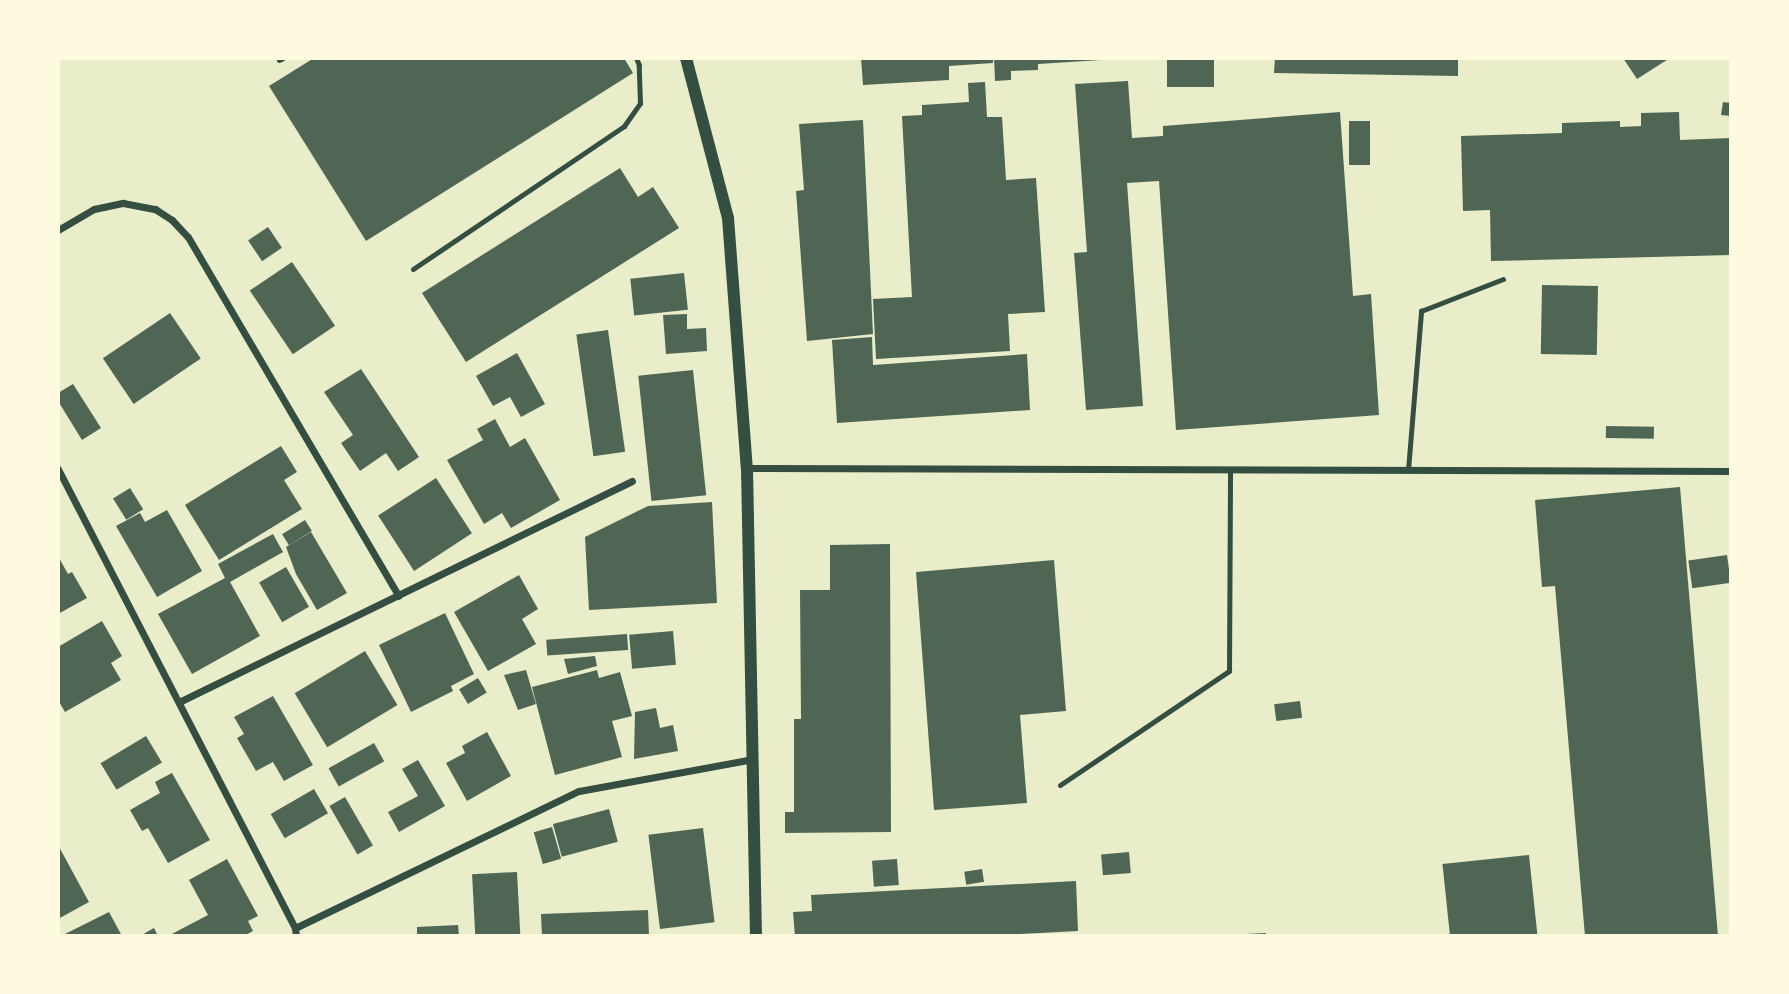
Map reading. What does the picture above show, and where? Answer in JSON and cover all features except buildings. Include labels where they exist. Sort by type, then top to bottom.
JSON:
[{"type":"street","points":[[686,58],[728,218],[747,468],[756,936]]},
{"type":"street","points":[[58,230],[94,209],[123,203],[155,209],[173,220],[188,237],[399,596]]},
{"type":"street","points":[[747,468],[1731,471]]},
{"type":"street","points":[[58,469],[296,932],[579,791],[752,759]]},
{"type":"street","points":[[179,702],[632,481]]},
{"type":"lane","points":[[413,269],[624,126],[640,103],[639,65],[636,58]]},
{"type":"lane","points":[[1408,470],[1421,311],[1503,279]]},
{"type":"lane","points":[[1060,785],[1229,671],[1230,469]]}]
